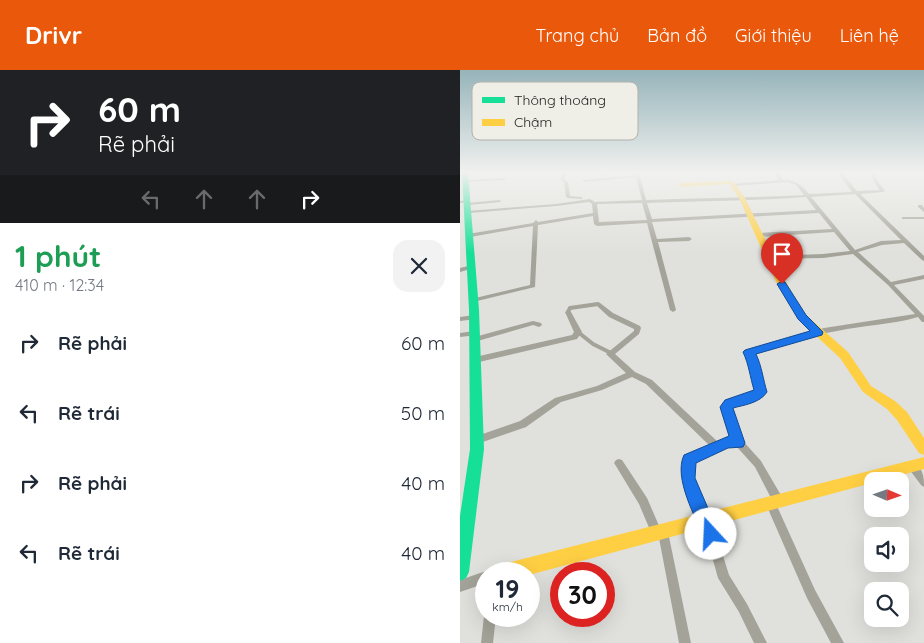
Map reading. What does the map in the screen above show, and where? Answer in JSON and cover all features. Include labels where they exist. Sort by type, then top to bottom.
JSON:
[{"type":"street","points":[[590,200],[592,202],[597,224],[820,211]]},
{"type":"street","points":[[466,205],[556,205],[592,202],[699,200]]},
{"type":"street","points":[[743,200],[769,258],[798,311],[844,355],[867,389],[891,405],[902,416],[924,449]]},
{"type":"street","points":[[811,200],[854,252],[890,284],[921,317]]},
{"type":"street","points":[[863,200],[924,259]]},
{"type":"street","points":[[466,205],[499,201]]},
{"type":"street","points":[[643,202],[673,310]]},
{"type":"street","points":[[463,578],[462,548],[477,440],[473,300],[466,269],[470,235],[466,205]]},
{"type":"street","points":[[470,235],[536,222],[594,214]]},
{"type":"street","points":[[904,218],[924,218]]},
{"type":"street","points":[[473,300],[533,286],[536,222]]},
{"type":"street","points":[[759,235],[835,230]]},
{"type":"street","points":[[654,241],[689,239]]},
{"type":"street","points":[[769,258],[823,256],[854,252],[880,243],[904,241]]},
{"type":"street","points":[[890,284],[924,277]]},
{"type":"street","points":[[598,304],[611,316],[638,328],[637,332],[611,353],[610,356],[632,374],[648,382],[716,446]]},
{"type":"street","points":[[475,360],[577,336],[578,332],[568,312]]},
{"type":"street","points":[[460,319],[474,317]]},
{"type":"street","points":[[838,643],[811,594],[758,464],[738,443],[726,407],[729,404],[746,400],[761,392],[755,374],[756,368],[749,352],[818,332],[851,325],[921,317]]},
{"type":"street","points":[[460,335],[474,336],[533,323],[539,325]]},
{"type":"street","points":[[477,440],[523,424],[558,400],[599,388],[632,374]]},
{"type":"street","points":[[738,443],[731,442],[716,446],[694,456],[687,465],[688,478],[707,520],[724,578],[743,608],[761,643]]},
{"type":"street","points":[[619,463],[643,501],[660,533],[685,643]]},
{"type":"street","points":[[540,564],[924,463]]},
{"type":"street","points":[[912,466],[924,482]]},
{"type":"street","points":[[487,643],[489,627]]},
{"type":"lane","points":[[568,312],[570,308],[598,304]]},
{"type":"lane","points":[[578,332],[593,344],[611,353]]},
{"type":"traffic: fast","points":[[460,572],[477,449],[474,310],[467,200]]},
{"type":"traffic: slow","points":[[743,200],[782,284],[802,317],[844,355],[867,389],[891,405],[902,416],[924,449]]},
{"type":"traffic: slow","points":[[540,563],[924,463]]},
{"type":"route","points":[[711,534],[707,520],[688,478],[687,465],[689,460],[726,442],[738,443],[727,415],[726,407],[729,404],[759,395],[761,392],[755,374],[756,368],[749,352],[789,342],[818,332],[802,317],[782,284]]}]
